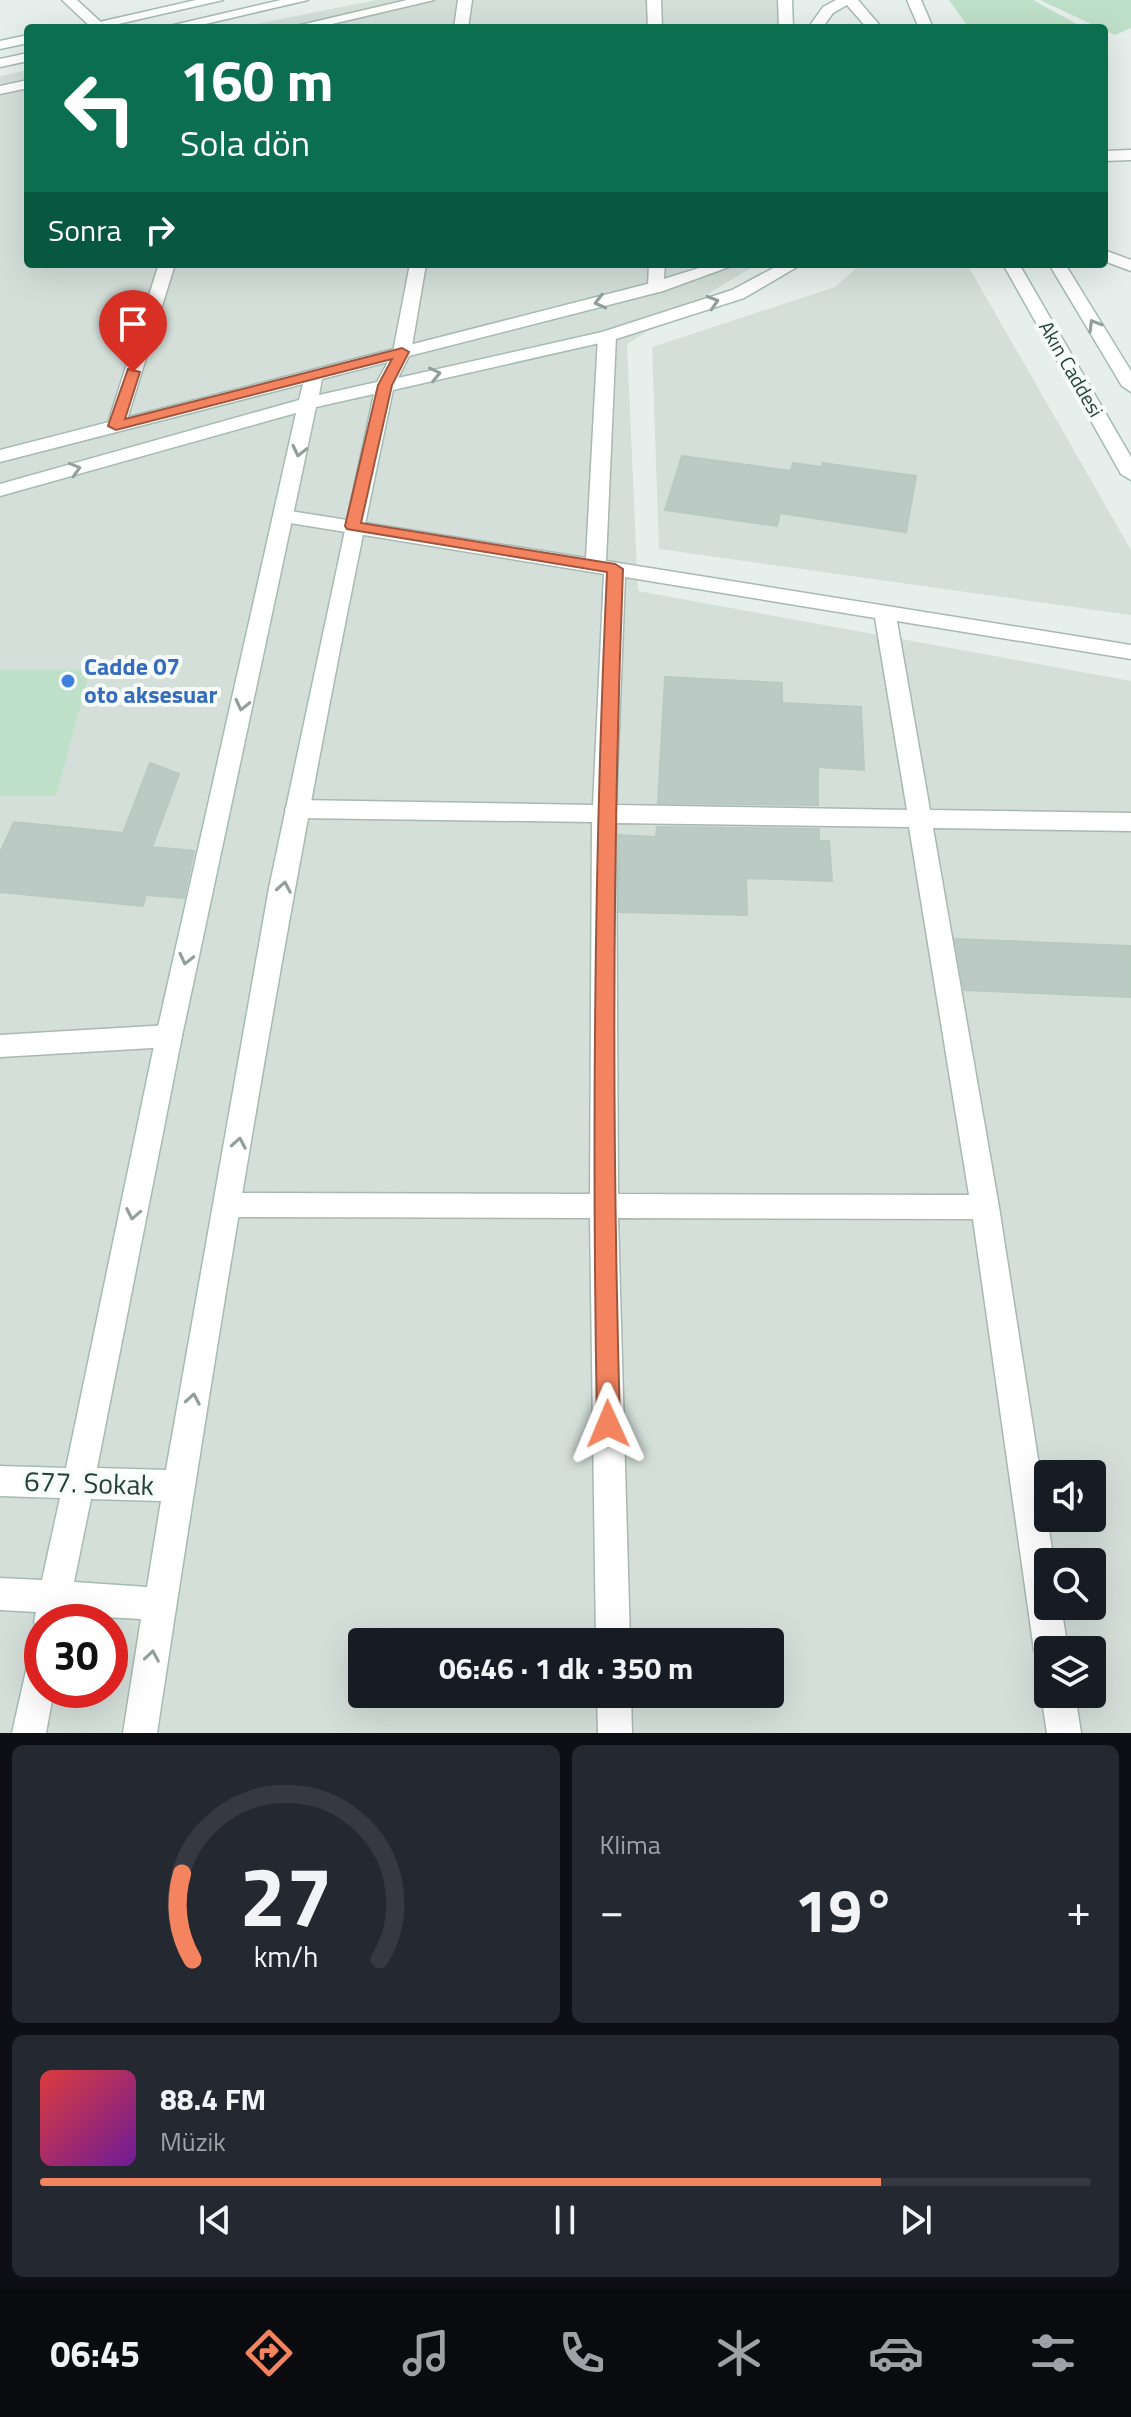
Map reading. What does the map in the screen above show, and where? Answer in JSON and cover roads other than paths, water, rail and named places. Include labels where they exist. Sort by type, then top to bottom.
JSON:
[{"type":"street","points":[[69,0],[96,24]]},
{"type":"street","points":[[102,24],[216,0]]},
{"type":"street","points":[[187,24],[301,0]]},
{"type":"street","points":[[314,24],[427,0]]},
{"type":"street","points":[[462,24],[465,0]]},
{"type":"street","points":[[654,0],[655,24]]},
{"type":"street","points":[[785,0],[786,24]]},
{"type":"street","points":[[818,24],[828,10],[848,0],[871,24]]},
{"type":"street","points":[[914,0],[924,24]]},
{"type":"street","points":[[0,45],[24,40]]},
{"type":"street","points":[[0,63],[24,58]]},
{"type":"street","points":[[0,90],[24,85]]},
{"type":"street","points":[[1108,156],[1131,155]]},
{"type":"street","points":[[1108,257],[1131,266]]},
{"type":"street","points":[[116,426],[166,268]]},
{"type":"street","points":[[140,1733],[178,1486],[297,809],[353,526],[385,385],[402,352],[417,268]]},
{"type":"street","points":[[657,268],[657,287],[672,315]]},
{"type":"street","points":[[0,456],[657,287],[716,268]]},
{"type":"street","points":[[0,490],[310,403],[607,336],[738,294],[787,268]]},
{"type":"street","name":"Akın Caddesi","points":[[1013,268],[1131,474]]},
{"type":"street","name":"Akın Caddesi","points":[[1059,268],[1131,386]]},
{"type":"street","points":[[607,336],[604,1206],[613,1628]]},
{"type":"street","points":[[54,1604],[169,1036],[314,375]]},
{"type":"street","points":[[284,516],[1131,652]]},
{"type":"street","points":[[885,612],[985,1207],[1049,1636]]},
{"type":"street","points":[[297,809],[1131,822]]},
{"type":"street","points":[[0,1046],[169,1036]]},
{"type":"street","points":[[228,1205],[985,1207]]},
{"type":"street","name":"677. Sokak","points":[[0,1481],[178,1486]]},
{"type":"street","points":[[0,1594],[35,1604]]},
{"type":"street","points":[[128,1605],[160,1604]]},
{"type":"street","points":[[29,1733],[34,1708]]},
{"type":"street","points":[[614,1708],[615,1733]]},
{"type":"street","points":[[1060,1708],[1064,1733]]},
{"type":"place","name":"Cadde 07 oto aksesuar","points":[[68,681]]}]
